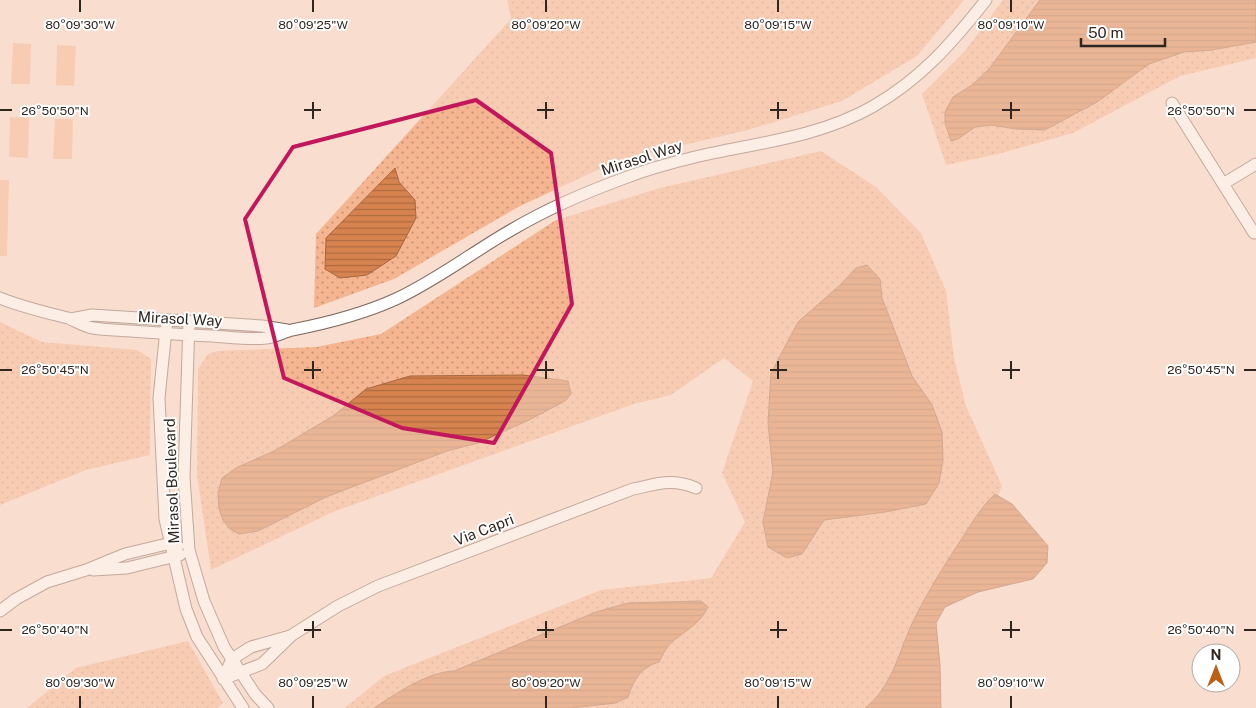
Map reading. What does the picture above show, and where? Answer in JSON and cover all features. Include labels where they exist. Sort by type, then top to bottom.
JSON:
[{"type":"street","name":"Mirasol Way","points":[[0,298],[42,313],[71,319],[90,328],[165,334],[267,338],[289,330],[331,322],[372,309],[397,298],[421,286],[514,228],[557,206],[625,178],[694,158],[815,131],[848,119],[892,94],[918,75],[957,38],[986,0]]},
{"type":"street","points":[[1172,103],[1254,233]]},
{"type":"street","points":[[1223,184],[1256,164]]},
{"type":"street","name":"Mirasol Way","points":[[71,319],[92,315],[262,326],[289,330]]},
{"type":"street","name":"Mirasol Boulevard","points":[[167,320],[159,398],[165,519],[186,610],[197,638],[243,708]]},
{"type":"street","name":"Mirasol Boulevard","points":[[189,322],[184,477],[189,550],[207,610],[224,647],[255,694],[268,708]]},
{"type":"street","name":"Via Capri","points":[[224,679],[262,664],[292,635],[338,606],[378,586],[633,489],[668,482],[682,482],[696,488]]},
{"type":"street","points":[[0,611],[16,599],[47,582],[86,570],[124,554],[171,543],[189,550]]},
{"type":"street","points":[[86,570],[126,568],[175,557],[189,550]]},
{"type":"street","name":"Via Capri","points":[[232,659],[251,647],[292,635]]},
{"type":"street","points":[[224,679],[232,659]]},
{"type":"highlighted area","points":[[476,100],[551,153],[572,304],[494,443],[402,428],[284,378],[245,219],[293,147]]},
{"type":"shaded area","points":[[507,0],[964,0],[917,56],[842,101],[748,130],[619,160],[518,207],[394,279],[314,308],[316,234],[511,19]]},
{"type":"shaded area","points":[[1003,0],[1256,0],[1256,58],[1180,76],[1073,133],[998,154],[946,165],[922,94],[965,51]]},
{"type":"shaded area","points":[[1040,0],[1256,0],[1256,42],[1212,50],[1184,52],[1149,64],[1097,102],[1045,130],[1016,129],[991,125],[975,127],[958,139],[951,141],[945,123],[945,112],[953,97],[972,85],[989,69]]},
{"type":"shaded area","points":[[13,43],[31,44],[30,84],[11,84]]},
{"type":"shaded area","points":[[57,45],[76,46],[74,86],[56,85]]},
{"type":"shaded area","points":[[10,117],[29,118],[28,158],[9,157]]},
{"type":"shaded area","points":[[55,119],[73,119],[72,159],[53,159]]},
{"type":"shaded area","points":[[821,151],[876,187],[921,233],[946,291],[954,358],[966,406],[1002,486],[983,531],[882,708],[345,708],[384,676],[601,590],[711,578],[745,522],[722,473],[753,381],[724,358],[671,395],[634,404],[333,512],[211,570],[197,475],[198,369],[208,354],[218,351],[316,347],[381,334],[556,220],[660,188]]},
{"type":"shaded area","points":[[395,168],[399,182],[415,200],[416,218],[396,256],[367,275],[340,278],[325,269],[326,238]]},
{"type":"shaded area","points":[[0,180],[9,180],[7,256],[0,256]]},
{"type":"shaded area","points":[[867,265],[880,279],[882,298],[912,376],[932,405],[942,432],[943,460],[939,483],[926,504],[885,512],[824,520],[802,554],[787,558],[768,547],[763,522],[773,472],[768,423],[771,373],[798,322],[840,285],[856,268]]},
{"type":"shaded area","points":[[0,322],[42,342],[137,350],[151,359],[150,455],[86,470],[0,505]]},
{"type":"shaded area","points":[[523,375],[568,381],[571,394],[565,401],[529,420],[478,443],[447,451],[326,497],[258,531],[239,534],[230,529],[223,520],[219,509],[218,493],[222,478],[236,468],[274,451],[333,416],[366,389],[410,376]]},
{"type":"shaded area","points":[[995,494],[1012,504],[1048,546],[1047,563],[1033,579],[978,592],[945,607],[936,623],[940,665],[941,708],[865,708],[874,700],[888,681],[911,626],[938,575],[984,506]]},
{"type":"shaded area","points":[[701,601],[708,607],[701,618],[670,644],[659,662],[647,667],[639,675],[628,697],[616,703],[569,708],[374,708],[423,679],[444,672],[454,671],[596,612],[628,603]]},
{"type":"shaded area","points":[[188,641],[223,703],[217,708],[27,708],[76,668]]}]
